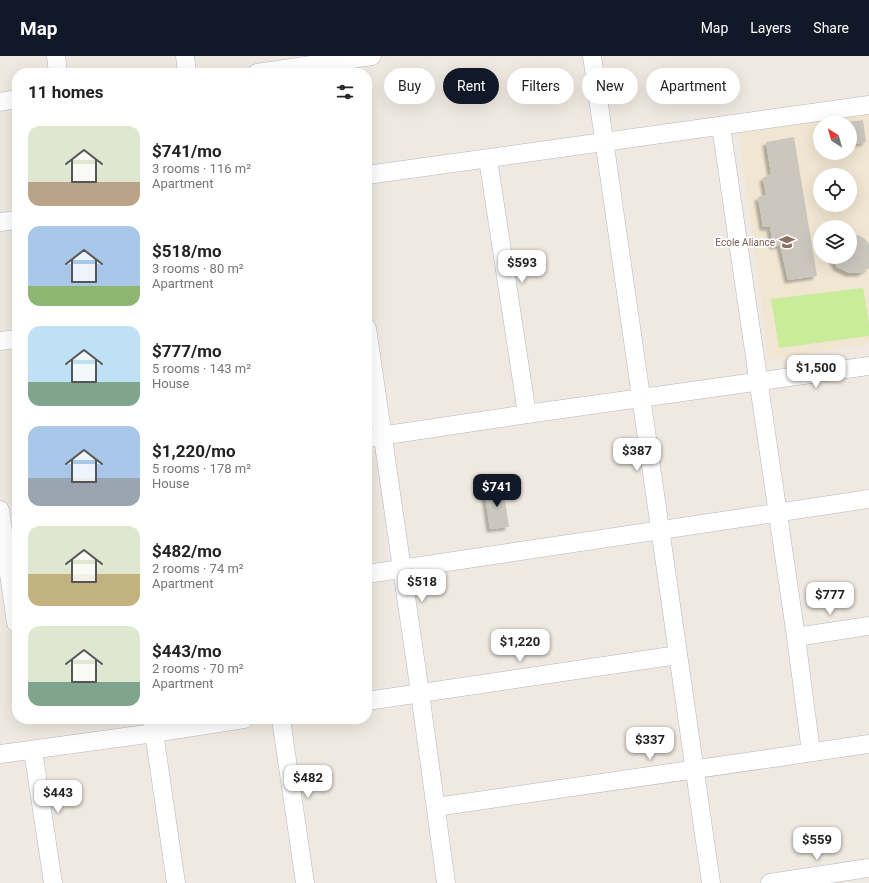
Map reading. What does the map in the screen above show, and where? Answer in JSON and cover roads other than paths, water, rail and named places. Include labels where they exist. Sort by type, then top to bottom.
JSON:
[{"type":"street","points":[[56,56],[57,68]]},
{"type":"street","points":[[185,56],[186,68]]},
{"type":"street","points":[[297,68],[372,56]]},
{"type":"street","points":[[592,56],[711,883]]},
{"type":"street","points":[[0,102],[12,100]]},
{"type":"street","points":[[372,174],[869,105]]},
{"type":"street","points":[[721,126],[796,637],[811,752]]},
{"type":"street","points":[[488,159],[527,414]]},
{"type":"street","points":[[0,222],[12,221]]},
{"type":"street","points":[[0,341],[12,340]]},
{"type":"street","points":[[375,437],[869,366]]},
{"type":"street","points":[[372,396],[375,437],[402,568],[446,883]]},
{"type":"street","points":[[372,573],[869,499]]},
{"type":"street","points":[[0,510],[11,623]]},
{"type":"street","points":[[796,637],[869,626]]},
{"type":"street","points":[[372,700],[678,655]]},
{"type":"street","points":[[0,754],[33,750],[153,726],[179,724]]},
{"type":"street","points":[[281,724],[305,883]]},
{"type":"street","points":[[153,726],[176,883]]},
{"type":"street","points":[[436,807],[869,744]]},
{"type":"street","points":[[33,750],[53,883]]},
{"type":"street","points":[[770,883],[869,868]]},
{"type":"place","name":"Ecole Aliance","points":[[787,242]]}]
